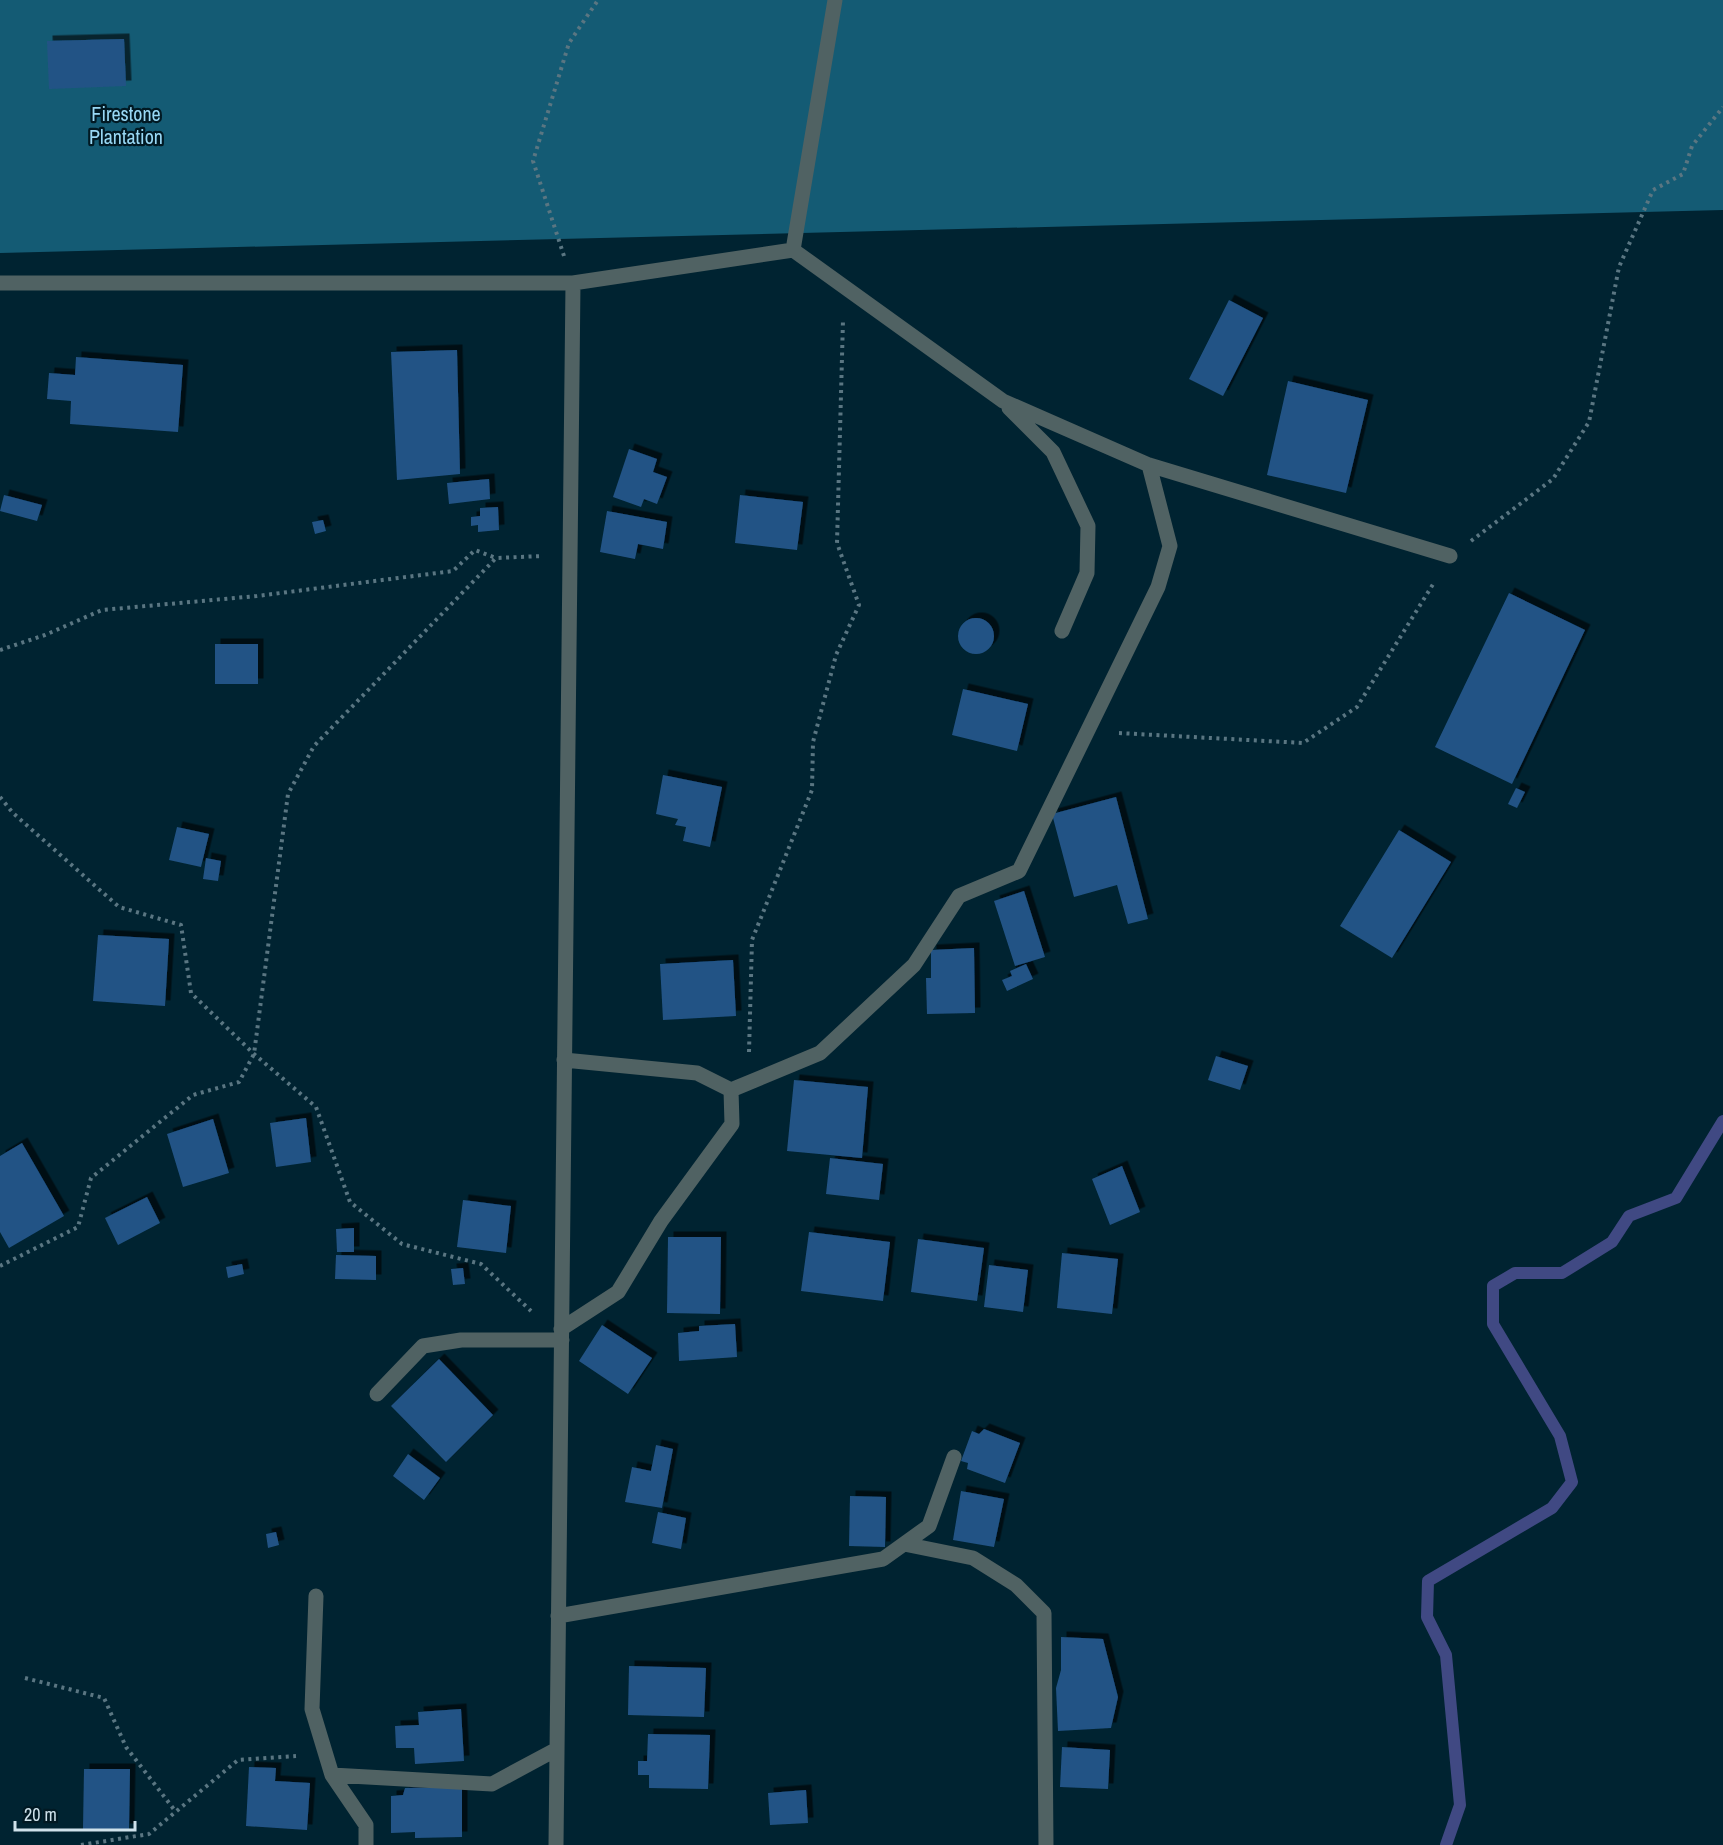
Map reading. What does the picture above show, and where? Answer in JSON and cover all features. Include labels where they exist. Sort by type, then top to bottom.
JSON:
[{"type":"street","points":[[793,250],[835,0]]},
{"type":"street","points":[[0,283],[573,283],[793,250],[1003,401],[1053,452],[1088,526],[1087,573],[1062,631]]},
{"type":"street","points":[[556,1845],[573,283]]},
{"type":"street","points":[[1003,401],[1149,465],[1450,556]]},
{"type":"street","points":[[564,1060],[697,1073],[731,1090],[748,1083],[820,1053],[914,965],[958,896],[1019,871],[1158,587],[1170,546],[1149,465]]},
{"type":"street","points":[[377,1394],[423,1346],[461,1340],[562,1335],[618,1292],[661,1221],[732,1124],[731,1090]]},
{"type":"street","points":[[558,1616],[883,1559],[929,1527],[954,1457]]},
{"type":"street","points":[[904,1544],[973,1558],[1016,1585],[1044,1613],[1046,1845]]},
{"type":"street","points":[[316,1596],[312,1708],[332,1775],[366,1825],[366,1845]]},
{"type":"street","points":[[332,1775],[492,1784],[557,1749]]},
{"type":"path","points":[[573,283],[533,161],[568,43],[598,0]]},
{"type":"path","points":[[1117,733],[1304,743],[1357,707],[1450,556],[1553,479],[1589,422],[1619,267],[1653,190],[1683,174],[1692,146],[1723,107]]},
{"type":"path","points":[[748,1083],[752,940],[812,789],[813,742],[836,655],[859,605],[837,543],[843,287]]},
{"type":"path","points":[[0,650],[45,635],[102,610],[257,596],[453,571],[475,550],[496,558],[570,555]]},
{"type":"path","points":[[0,1266],[78,1227],[92,1178],[194,1095],[239,1082],[254,1054],[288,794],[314,746],[496,558]]},
{"type":"path","points":[[0,797],[13,813],[119,907],[181,926],[191,993],[254,1054],[316,1107],[350,1202],[402,1244],[481,1264],[562,1335]]},
{"type":"path","points":[[25,1678],[104,1698],[126,1747],[176,1812]]},
{"type":"path","points":[[81,1845],[149,1834],[238,1760],[326,1755]]},
{"type":"green space","name":"Firestone Plantation","points":[[0,0],[1723,0],[1723,210],[0,253]]},
{"type":"building","points":[[124,39],[126,86],[49,89],[47,41]]},
{"type":"building","points":[[1229,300],[1263,318],[1223,396],[1189,379]]},
{"type":"building","points":[[457,350],[460,474],[397,480],[391,352]]},
{"type":"building","points":[[76,357],[183,365],[178,432],[70,424],[71,401],[47,399],[49,373],[75,375]]},
{"type":"building","points":[[1288,381],[1368,400],[1346,493],[1267,475]]},
{"type":"building","points":[[629,449],[657,459],[653,472],[667,477],[657,504],[644,499],[641,507],[613,497]]},
{"type":"building","points":[[489,479],[490,499],[449,504],[447,483]]},
{"type":"building","points":[[4,495],[42,505],[37,521],[0,511]]},
{"type":"building","points":[[740,495],[803,502],[797,550],[735,543]]},
{"type":"building","points":[[498,507],[499,530],[478,532],[478,525],[471,526],[471,517],[480,516],[480,508]]},
{"type":"building","points":[[607,511],[667,522],[663,549],[638,544],[635,559],[600,552]]},
{"type":"building","points":[[323,520],[326,531],[315,534],[312,522]]},
{"type":"building","points":[[1509,593],[1585,630],[1512,784],[1435,747]]},
{"type":"building","points":[[976,618],[989,623],[994,636],[989,649],[976,654],[963,649],[958,636],[963,623]]},
{"type":"building","points":[[215,644],[258,644],[258,684],[215,684]]},
{"type":"building","points":[[963,689],[1028,704],[1017,751],[952,735]]},
{"type":"building","points":[[663,775],[722,787],[710,847],[683,841],[686,827],[675,825],[678,819],[656,814]]},
{"type":"building","points":[[1516,788],[1525,792],[1517,808],[1508,804]]},
{"type":"building","points":[[1116,797],[1148,919],[1128,924],[1117,885],[1074,897],[1052,814]]},
{"type":"building","points":[[177,827],[209,834],[201,867],[169,860]]},
{"type":"building","points":[[1399,830],[1451,862],[1392,958],[1340,926]]},
{"type":"building","points":[[206,858],[221,861],[218,881],[203,879]]},
{"type":"building","points":[[1024,891],[1045,957],[1015,966],[994,901]]},
{"type":"building","points":[[98,935],[169,939],[165,1006],[93,1001]]},
{"type":"building","points":[[974,948],[975,1013],[927,1014],[926,978],[931,978],[931,950]]},
{"type":"building","points":[[733,960],[736,1016],[663,1020],[660,964]]},
{"type":"building","points":[[1026,964],[1033,979],[1007,991],[1002,980],[1012,976],[1010,971]]},
{"type":"building","points":[[1216,1056],[1248,1066],[1240,1090],[1208,1080]]},
{"type":"building","points":[[794,1080],[868,1087],[862,1158],[787,1151]]},
{"type":"building","points":[[306,1118],[311,1162],[276,1167],[270,1123]]},
{"type":"building","points":[[213,1119],[229,1173],[183,1187],[167,1134]]},
{"type":"building","points":[[22,1143],[64,1216],[9,1248],[0,1232],[0,1156]]},
{"type":"building","points":[[830,1158],[883,1164],[879,1200],[826,1194]]},
{"type":"building","points":[[1122,1166],[1140,1212],[1110,1225],[1092,1179]]},
{"type":"building","points":[[147,1197],[160,1223],[118,1245],[105,1218]]},
{"type":"building","points":[[463,1200],[511,1206],[506,1253],[457,1247]]},
{"type":"building","points":[[354,1228],[354,1252],[337,1252],[336,1229]]},
{"type":"building","points":[[809,1232],[890,1242],[883,1301],[801,1291]]},
{"type":"building","points":[[668,1237],[721,1237],[720,1314],[667,1313]]},
{"type":"building","points":[[918,1239],[984,1248],[977,1301],[911,1292]]},
{"type":"building","points":[[1062,1253],[1118,1259],[1112,1314],[1057,1308]]},
{"type":"building","points":[[336,1255],[376,1256],[376,1280],[335,1279]]},
{"type":"building","points":[[242,1264],[244,1274],[228,1278],[226,1267]]},
{"type":"building","points":[[989,1265],[1028,1270],[1023,1312],[984,1307]]},
{"type":"building","points":[[463,1268],[465,1284],[453,1285],[451,1269]]},
{"type":"building","points":[[735,1324],[737,1357],[679,1361],[678,1333],[699,1331],[699,1326]]},
{"type":"building","points":[[602,1325],[652,1358],[628,1394],[579,1361]]},
{"type":"building","points":[[439,1359],[493,1415],[446,1462],[391,1406]]},
{"type":"building","points":[[984,1429],[1020,1443],[1005,1483],[967,1469],[968,1463],[961,1461],[972,1431],[979,1434]]},
{"type":"building","points":[[656,1445],[673,1449],[662,1508],[625,1502],[632,1467],[651,1471]]},
{"type":"building","points":[[408,1454],[440,1478],[424,1500],[393,1476]]},
{"type":"building","points":[[961,1491],[1004,1499],[994,1547],[953,1540]]},
{"type":"building","points":[[850,1496],[886,1497],[885,1547],[849,1546]]},
{"type":"building","points":[[658,1512],[686,1518],[681,1549],[652,1543]]},
{"type":"building","points":[[276,1532],[279,1545],[268,1548],[266,1534]]},
{"type":"building","points":[[1061,1637],[1103,1639],[1118,1697],[1111,1728],[1058,1731],[1056,1688],[1061,1670]]},
{"type":"building","points":[[629,1666],[706,1668],[704,1717],[628,1715]]},
{"type":"building","points":[[461,1709],[464,1761],[415,1764],[414,1748],[396,1748],[395,1726],[419,1725],[418,1712]]},
{"type":"building","points":[[648,1734],[710,1735],[708,1789],[649,1788],[649,1775],[638,1775],[638,1761],[647,1761]]},
{"type":"building","points":[[1062,1747],[1110,1750],[1108,1789],[1060,1787]]},
{"type":"building","points":[[249,1767],[276,1768],[275,1781],[310,1783],[307,1830],[246,1826]]},
{"type":"building","points":[[84,1769],[130,1769],[129,1829],[83,1829]]},
{"type":"building","points":[[462,1787],[462,1837],[415,1838],[415,1832],[391,1833],[391,1796],[403,1795],[405,1788]]},
{"type":"building","points":[[806,1790],[808,1823],[770,1825],[768,1793]]},
{"type":"waterway","points":[[1446,1845],[1460,1805],[1446,1655],[1427,1617],[1428,1581],[1552,1508],[1572,1482],[1560,1436],[1493,1324],[1493,1286],[1515,1273],[1562,1273],[1612,1242],[1629,1216],[1676,1198],[1723,1121]]}]
